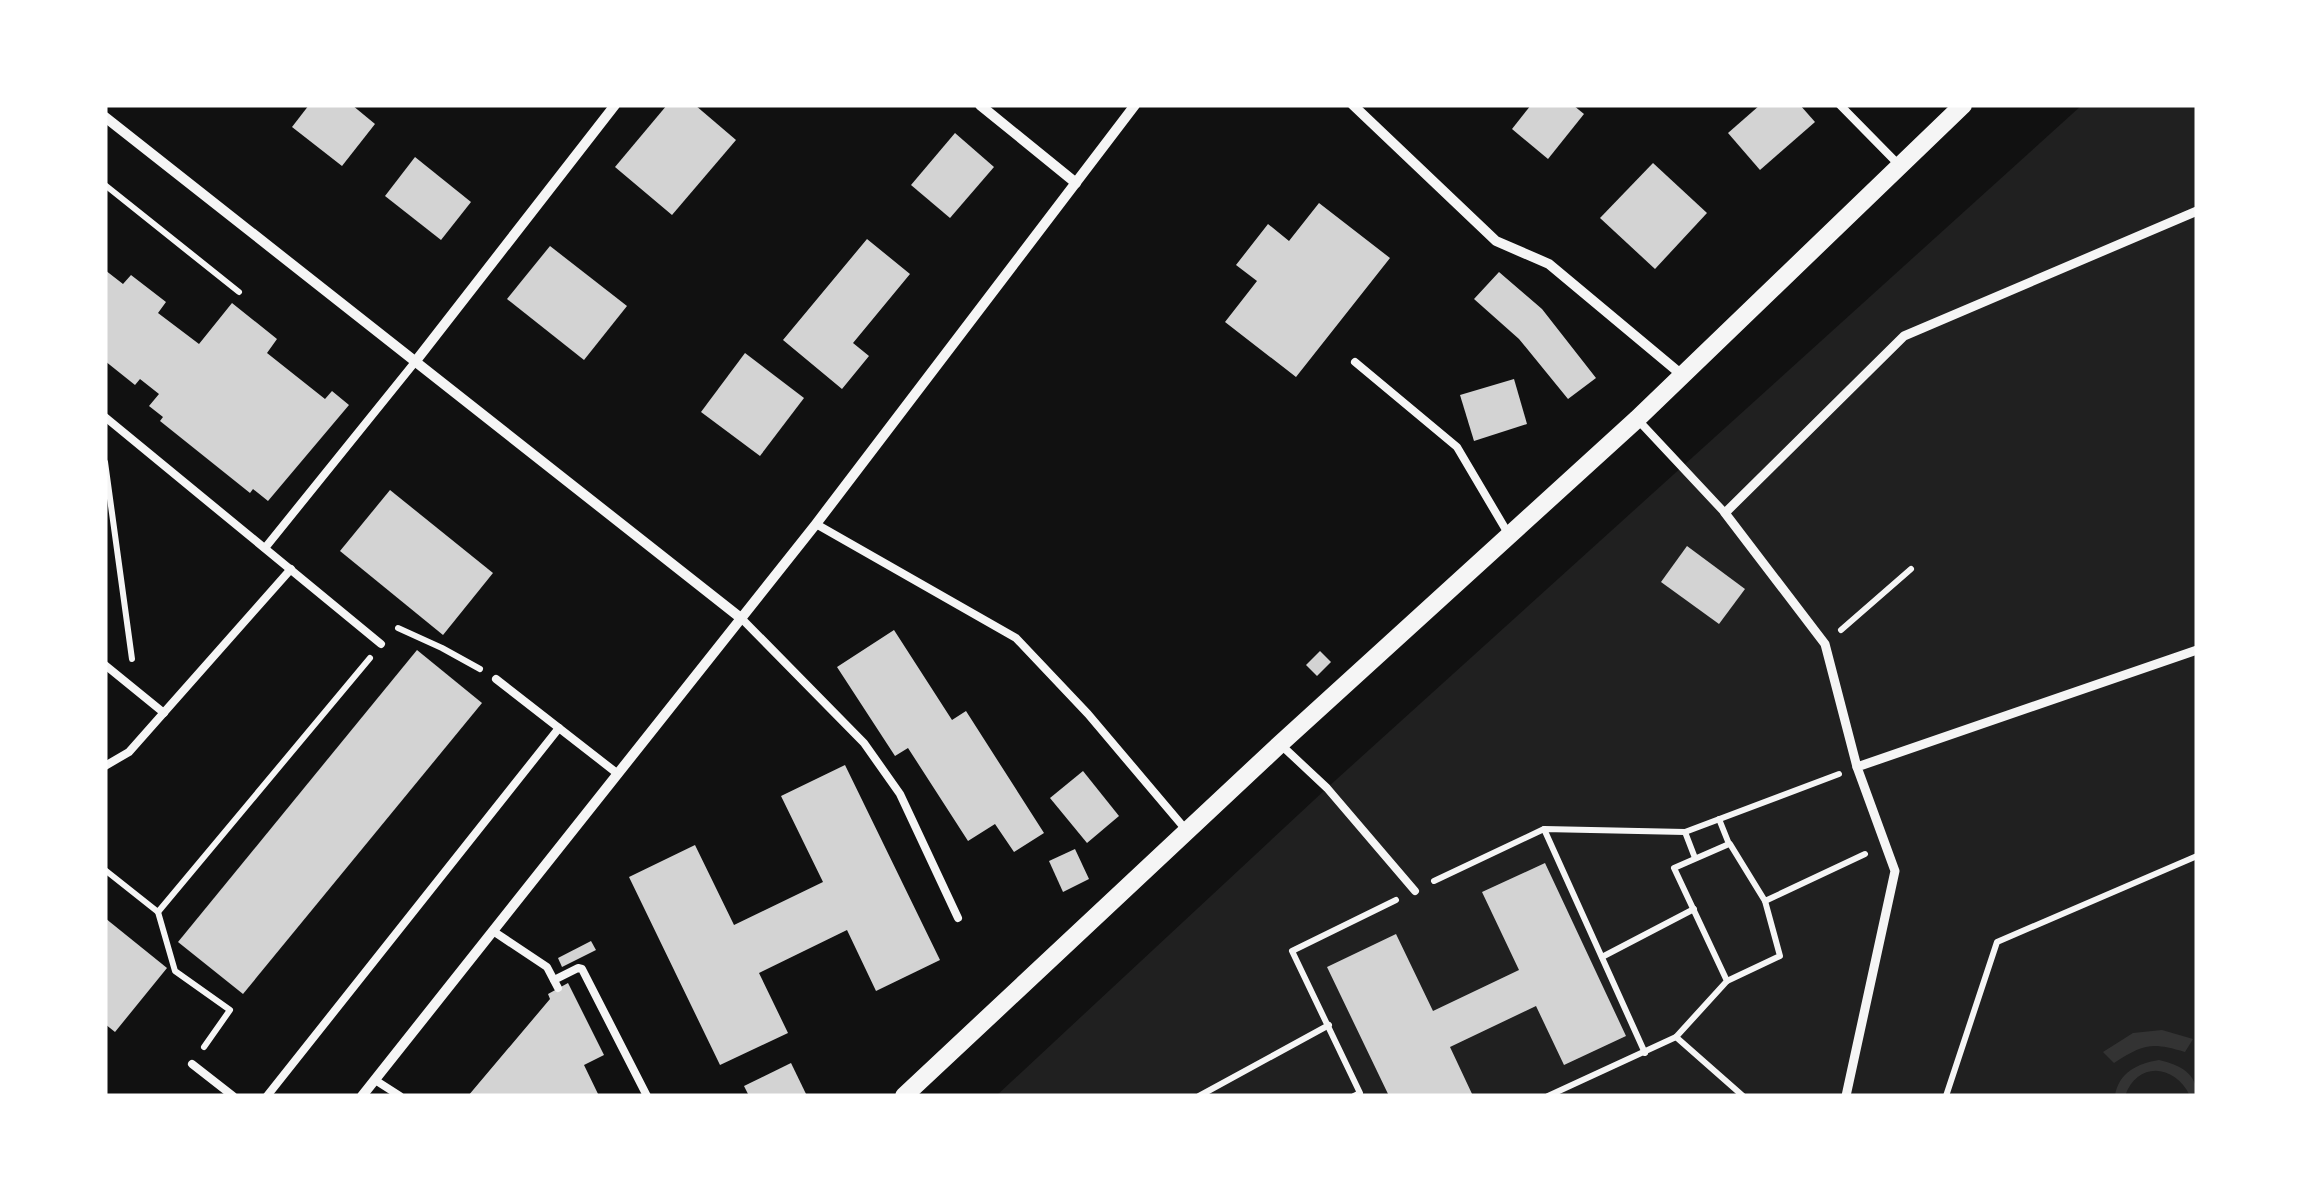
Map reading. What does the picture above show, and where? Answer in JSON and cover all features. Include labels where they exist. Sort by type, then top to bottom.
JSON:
[{"type":"street","points":[[415,362],[615,105]]},
{"type":"street","points":[[980,105],[1076,183]]},
{"type":"street","points":[[362,1096],[742,619],[1136,105]]},
{"type":"street","points":[[1353,105],[1496,241],[1549,264],[1682,375]]},
{"type":"street","points":[[904,1096],[1280,744],[1637,418],[1964,105]]},
{"type":"street","points":[[105,118],[742,619]]},
{"type":"street","points":[[1846,1096],[1895,871],[1857,767],[1825,644],[1725,513],[1904,336],[2197,211]]},
{"type":"street","points":[[1857,767],[2197,650]]},
{"type":"lane","points":[[1840,105],[1899,165]]},
{"type":"lane","points":[[265,548],[415,362]]},
{"type":"lane","points":[[1355,362],[1457,447],[1510,535]]},
{"type":"lane","points":[[105,417],[382,644]]},
{"type":"lane","points":[[1637,418],[1725,513]]},
{"type":"lane","points":[[816,524],[1016,638],[1088,714],[1186,831]]},
{"type":"lane","points":[[105,766],[130,752],[291,569]]},
{"type":"lane","points":[[742,619],[864,743],[900,794],[958,918]]},
{"type":"lane","points":[[105,664],[164,713]]},
{"type":"lane","points":[[496,679],[618,774]]},
{"type":"lane","points":[[267,1096],[559,728]]},
{"type":"lane","points":[[1280,744],[1327,788],[1415,890]]},
{"type":"lane","points":[[493,931],[547,967],[556,984],[582,969],[647,1096]]},
{"type":"lane","points":[[192,1064],[233,1096]]},
{"type":"lane","points":[[375,1080],[400,1096]]},
{"type":"path","points":[[105,185],[239,292]]},
{"type":"path","points":[[105,462],[136,690]]},
{"type":"path","points":[[1825,644],[1911,569]]},
{"type":"path","points":[[158,912],[396,627],[496,679]]},
{"type":"path","points":[[1354,1096],[1360,1093],[1292,951],[1544,829],[1685,832],[1857,767]]},
{"type":"path","points":[[1548,1096],[1676,1036],[1727,982],[1780,956],[1765,901],[1719,819]]},
{"type":"path","points":[[1544,829],[1646,1053]]},
{"type":"path","points":[[1685,832],[1695,858]]},
{"type":"path","points":[[1727,982],[1674,868],[1730,844]]},
{"type":"path","points":[[1765,901],[1884,844]]},
{"type":"path","points":[[1946,1096],[1997,942],[2197,856]]},
{"type":"path","points":[[105,870],[158,912],[175,971],[230,1010],[192,1064]]},
{"type":"path","points":[[1602,956],[1694,910]]},
{"type":"path","points":[[1199,1096],[1328,1025]]},
{"type":"path","points":[[1676,1036],[1743,1096]]},
{"type":"shaded area","points":[[2082,105],[2197,105],[2197,1096],[996,1096],[1327,788]]},
{"type":"shaded area","points":[[2162,1030],[2193,1039],[2185,1052],[2148,1047],[2114,1063],[2103,1052],[2133,1033]]},
{"type":"shaded area","points":[[2159,1060],[2186,1071],[2194,1081],[2197,1096],[2190,1096],[2175,1078],[2156,1071],[2138,1077],[2125,1096],[2115,1096],[2120,1081],[2130,1070]]},
{"type":"building","points":[[309,105],[352,105],[375,124],[342,166],[292,127]]},
{"type":"building","points":[[667,105],[695,105],[736,140],[672,215],[615,167]]},
{"type":"building","points":[[1531,105],[1573,105],[1584,114],[1548,159],[1512,129]]},
{"type":"building","points":[[1760,105],[1800,105],[1815,122],[1760,170],[1728,133]]},
{"type":"building","points":[[955,133],[994,167],[950,218],[911,185]]},
{"type":"building","points":[[415,157],[471,202],[441,240],[385,196]]},
{"type":"building","points":[[1653,163],[1707,213],[1655,269],[1600,218]]},
{"type":"building","points":[[1319,203],[1390,258],[1296,377],[1225,322],[1257,281],[1236,265],[1268,224],[1289,241]]},
{"type":"building","points":[[867,239],[910,274],[853,343],[869,356],[842,389],[783,340]]},
{"type":"building","points":[[550,246],[627,306],[584,360],[507,299]]},
{"type":"building","points":[[105,270],[123,284],[131,275],[166,302],[158,313],[199,344],[232,303],[277,339],[267,353],[325,399],[332,391],[349,405],[268,501],[253,489],[250,493],[160,421],[163,417],[149,406],[159,394],[140,379],[135,385],[105,361]]},
{"type":"building","points":[[1499,272],[1542,309],[1596,378],[1568,399],[1519,339],[1474,299]]},
{"type":"building","points":[[745,353],[804,398],[760,456],[701,412]]},
{"type":"building","points":[[1514,379],[1527,424],[1474,441],[1460,395]]},
{"type":"building","points":[[390,490],[493,573],[443,635],[340,551]]},
{"type":"building","points":[[1687,546],[1745,589],[1719,624],[1661,582]]},
{"type":"building","points":[[894,630],[952,720],[966,711],[1044,833],[1014,852],[995,824],[968,841],[908,748],[895,756],[837,667]]},
{"type":"building","points":[[417,650],[482,703],[243,994],[178,942]]},
{"type":"building","points":[[1320,651],[1331,662],[1317,676],[1306,665]]},
{"type":"building","points":[[845,765],[940,960],[876,991],[847,930],[759,973],[788,1033],[720,1065],[629,877],[695,845],[734,925],[823,882],[781,796]]},
{"type":"building","points":[[1083,771],[1119,816],[1087,843],[1050,798]]},
{"type":"building","points":[[1075,849],[1089,879],[1063,892],[1049,861]]},
{"type":"building","points":[[1545,863],[1626,1036],[1564,1065],[1536,1006],[1450,1047],[1473,1096],[1389,1096],[1327,967],[1396,934],[1433,1011],[1519,970],[1482,892]]},
{"type":"building","points":[[105,918],[167,968],[115,1032],[105,1024]]},
{"type":"building","points":[[591,941],[596,950],[562,967],[558,958]]},
{"type":"building","points":[[568,983],[604,1055],[584,1065],[599,1096],[468,1096],[550,999],[548,994]]},
{"type":"building","points":[[791,1063],[807,1096],[749,1096],[744,1086]]}]
